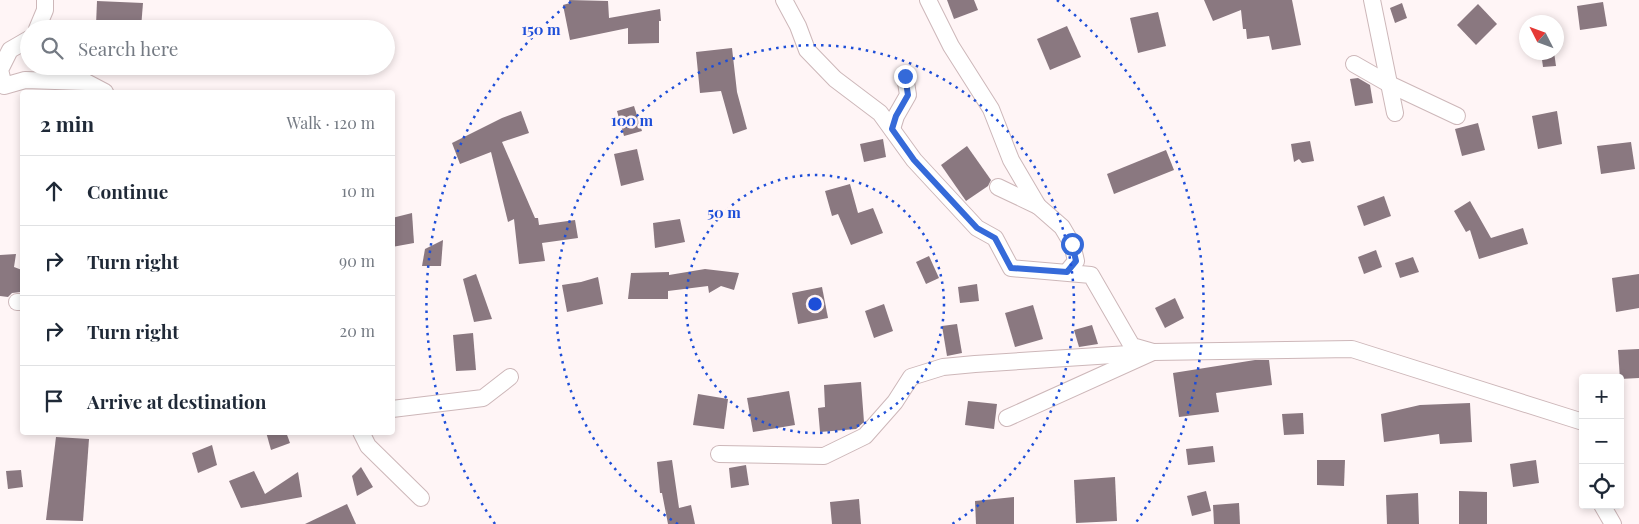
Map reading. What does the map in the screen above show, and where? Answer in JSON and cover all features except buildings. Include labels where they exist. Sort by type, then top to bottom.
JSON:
[{"type":"street","points":[[41,20],[45,10],[45,0]]},
{"type":"street","points":[[784,0],[798,26],[807,50],[835,79],[880,113],[914,160],[977,228],[995,238],[1011,268],[1091,275],[1132,346],[1154,352]]},
{"type":"street","points":[[928,0],[951,46],[991,109],[1011,160],[1038,206]]},
{"type":"street","points":[[1372,0],[1395,113]]},
{"type":"street","points":[[20,44],[10,50],[0,70],[2,85],[25,80],[70,87],[86,82],[101,90]]},
{"type":"street","points":[[1354,64],[1389,84],[1457,116]]},
{"type":"street","points":[[892,129],[896,116],[908,95],[905,76]]},
{"type":"street","points":[[998,187],[1038,206],[1062,227],[1072,244],[1076,261],[1067,272]]},
{"type":"street","points":[[719,454],[824,456],[865,436],[895,402],[911,378],[943,368],[975,364],[1154,352],[1352,349],[1579,421]]},
{"type":"street","points":[[1007,418],[1154,352]]},
{"type":"street","points":[[395,409],[483,398],[510,377]]},
{"type":"street","points":[[362,435],[368,446],[421,498]]},
{"type":"street","points":[[1604,509],[1613,524]]},
{"type":"route","points":[[905,76],[908,95],[896,116],[892,129],[914,160],[977,228],[995,238],[1011,268],[1067,272],[1076,261],[1072,244]]}]
